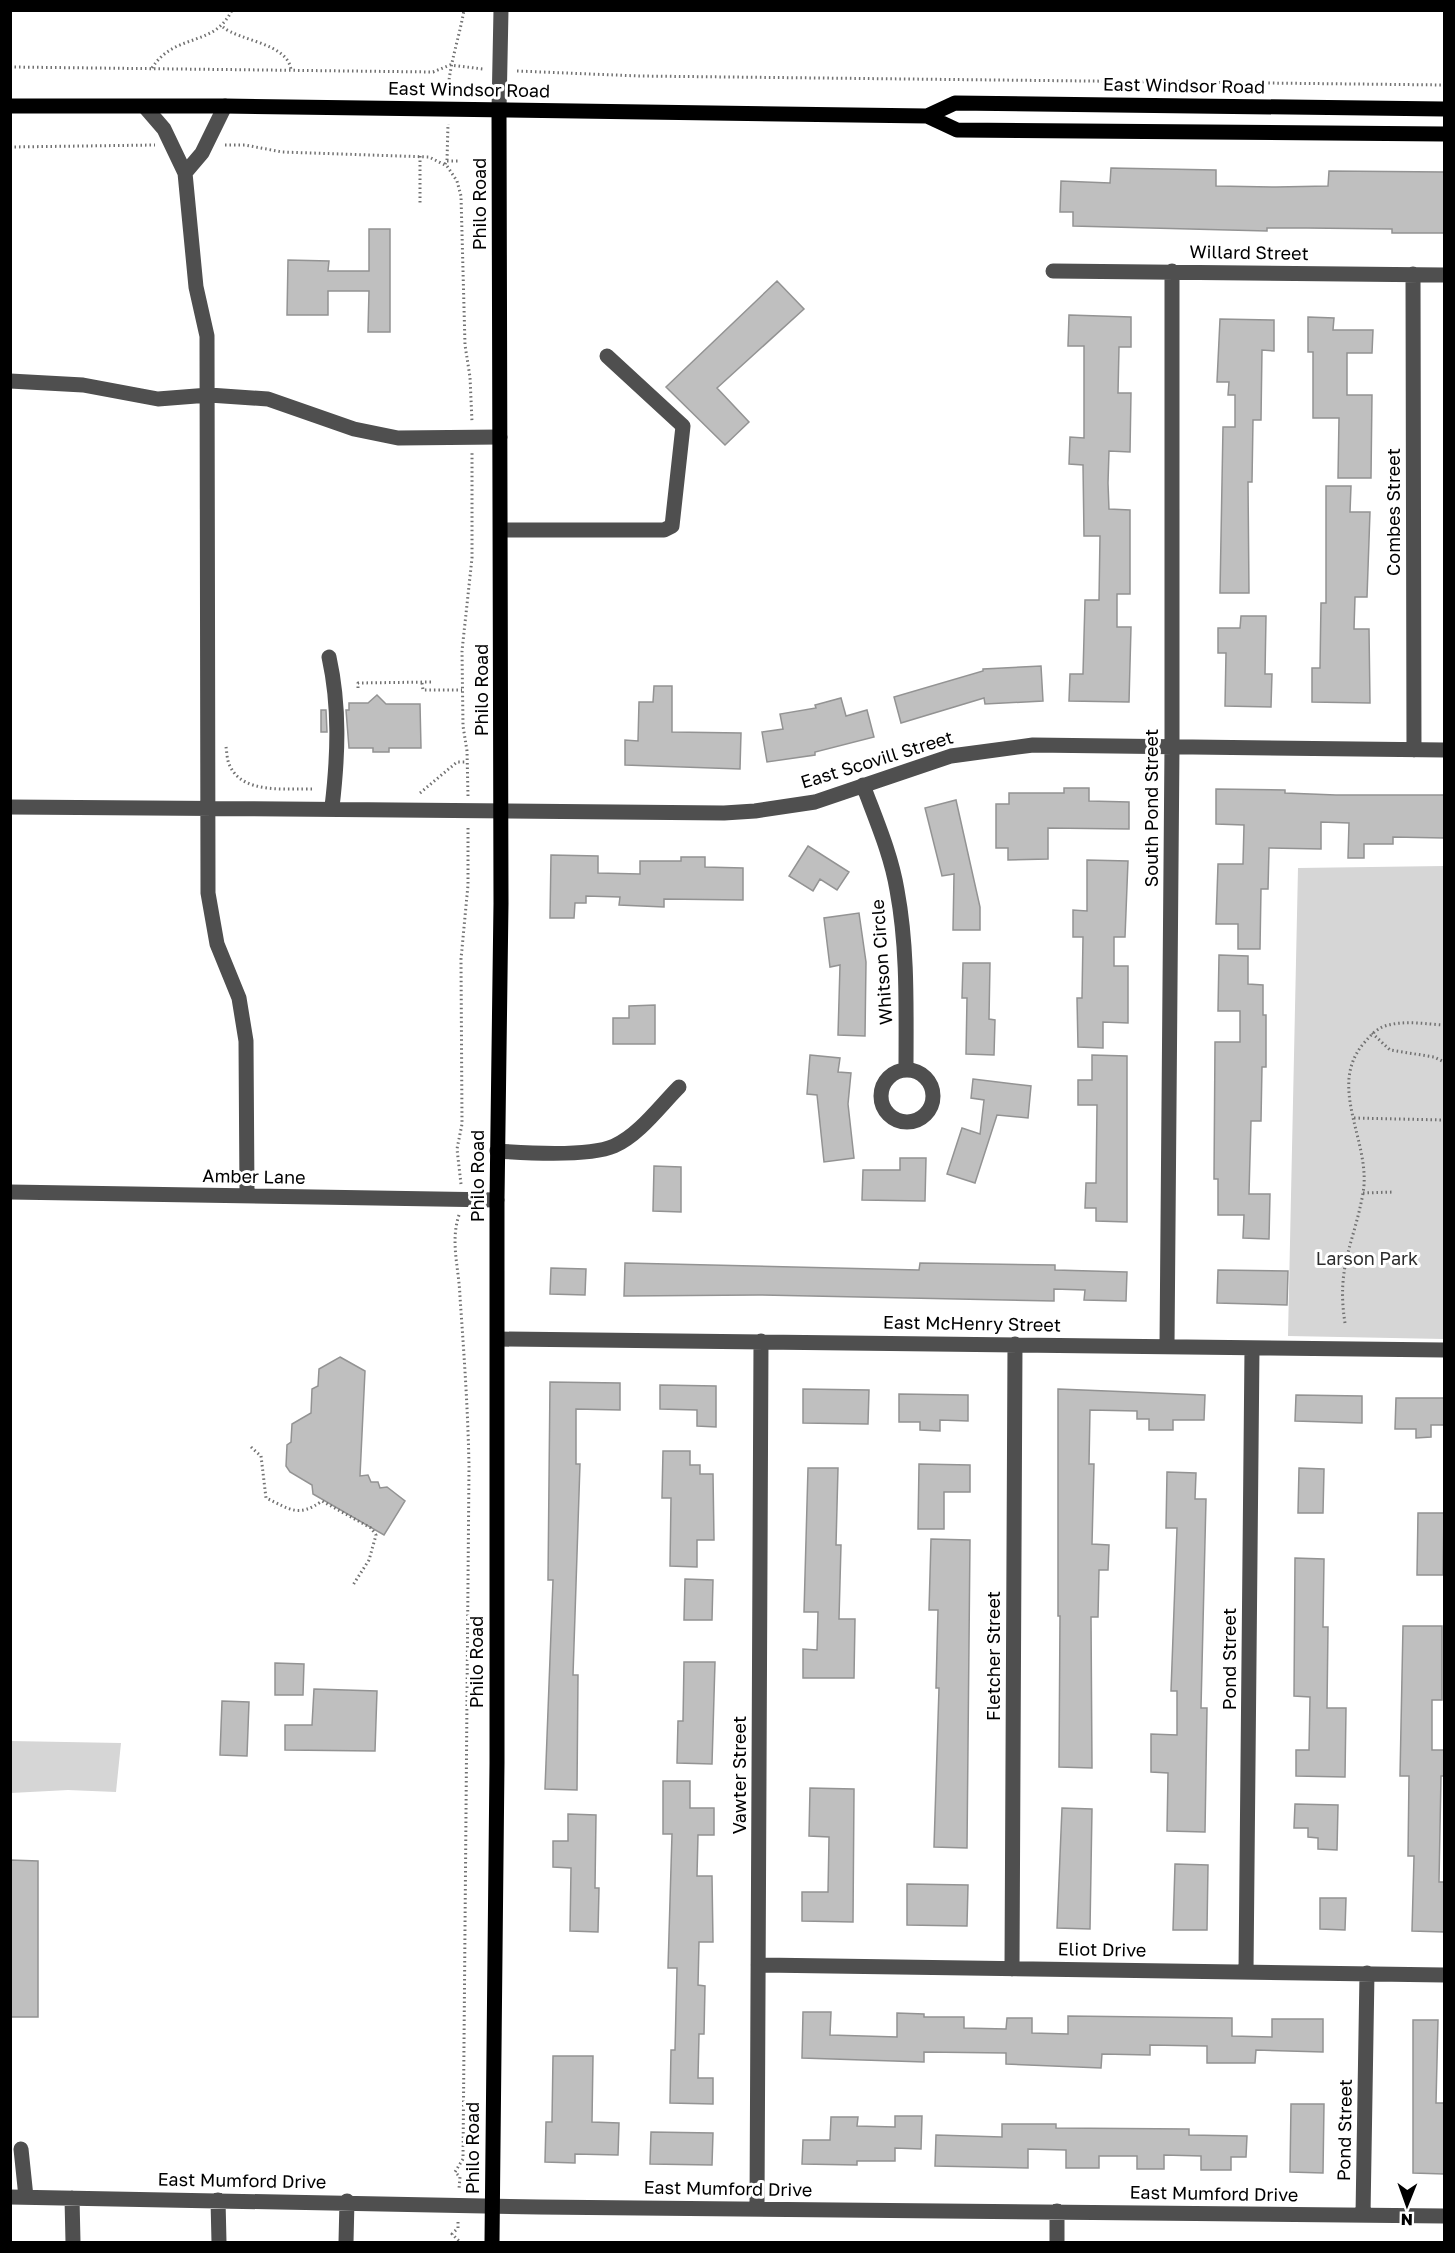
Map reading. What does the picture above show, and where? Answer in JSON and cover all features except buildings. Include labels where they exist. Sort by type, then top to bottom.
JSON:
[{"type":"main road","name":"East Windsor Road","points":[[927,116],[955,103],[1444,109]]},
{"type":"main road","name":"East Windsor Road","points":[[10,106],[225,106],[927,116],[957,130],[1444,134]]},
{"type":"main road","name":"Philo Road","points":[[492,2242],[498,1339],[497,1151],[501,811],[500,110]]},
{"type":"street","points":[[500,110],[501,10]]},
{"type":"street","points":[[185,173],[202,153],[225,106]]},
{"type":"street","points":[[145,107],[164,129],[185,173],[196,286],[207,336],[209,395],[208,893],[217,944],[239,999],[246,1041],[247,1196]]},
{"type":"street","name":"Willard Street","points":[[1053,271],[1444,275]]},
{"type":"street","name":"South Pond Street","points":[[1167,1346],[1172,746],[1172,271]]},
{"type":"street","name":"Combes Street","points":[[1413,274],[1414,750]]},
{"type":"street","points":[[501,530],[664,530],[672,526],[683,426],[607,356]]},
{"type":"street","points":[[10,381],[83,385],[158,399],[209,395],[268,399],[354,429],[398,438],[500,436]]},
{"type":"street","points":[[329,657],[337,692],[338,767],[332,807]]},
{"type":"street","name":"East Scovill Street","points":[[10,807],[332,807],[501,811],[755,812],[815,802],[926,762],[1009,747],[1172,746],[1444,750]]},
{"type":"street","name":"Whitson Circle","points":[[863,785],[888,851],[897,889],[903,930],[906,984],[906,1070]]},
{"type":"street","points":[[497,1151],[591,1151],[613,1147],[630,1135],[679,1087]]},
{"type":"street","name":"Amber Lane","points":[[10,1192],[497,1200]]},
{"type":"street","name":"East McHenry Street","points":[[498,1339],[1444,1350]]},
{"type":"street","name":"Vawter Street","points":[[757,2209],[761,1341]]},
{"type":"street","name":"Fletcher Street","points":[[1012,1969],[1015,1344]]},
{"type":"street","name":"Pond Street","points":[[1246,1971],[1252,1348]]},
{"type":"street","name":"Eliot Drive","points":[[758,1965],[1444,1975]]},
{"type":"street","name":"Pond Street","points":[[1363,2215],[1367,1973]]},
{"type":"street","points":[[21,2149],[27,2197]]},
{"type":"street","name":"East Mumford Drive","points":[[10,2197],[757,2209],[1444,2216]]},
{"type":"street","points":[[72,2198],[73,2242]]},
{"type":"street","points":[[218,2200],[219,2242]]},
{"type":"street","points":[[346,2242],[347,2201]]},
{"type":"street","points":[[1057,2211],[1057,2242]]},
{"type":"path","points":[[152,68],[170,50],[192,39],[213,35],[223,27],[232,10]]},
{"type":"path","points":[[449,77],[464,10]]},
{"type":"path","points":[[223,27],[232,35],[251,39],[269,47],[284,57],[291,70]]},
{"type":"path","points":[[10,67],[433,72],[450,65],[467,68]]},
{"type":"path","points":[[540,72],[639,76],[1444,85]]},
{"type":"path","points":[[10,147],[159,145]]},
{"type":"path","points":[[223,145],[245,145],[282,152],[420,156],[446,163],[460,161]]},
{"type":"path","points":[[447,153],[446,163],[457,181],[461,196],[465,345],[472,409]]},
{"type":"path","points":[[420,156],[420,203]]},
{"type":"path","points":[[468,777],[462,690],[462,651],[472,558],[472,465]]},
{"type":"path","points":[[422,682],[423,690],[462,690]]},
{"type":"path","points":[[358,688],[358,683],[431,682]]},
{"type":"path","points":[[225,746],[230,767],[242,780],[255,787],[314,789]]},
{"type":"path","points":[[415,794],[424,791],[458,762],[467,762]]},
{"type":"path","points":[[462,1178],[457,1149],[462,1124],[461,959],[468,885],[468,839]]},
{"type":"path","points":[[1345,1323],[1341,1298],[1343,1266],[1363,1193],[1363,1156],[1348,1093],[1351,1066],[1360,1047],[1372,1034],[1385,1026],[1444,1025]]},
{"type":"path","points":[[1372,1034],[1390,1050],[1434,1057],[1444,1062]]},
{"type":"path","points":[[1353,1118],[1362,1120],[1444,1120]]},
{"type":"path","points":[[1357,1130],[1362,1120]]},
{"type":"path","points":[[1363,1193],[1394,1192]]},
{"type":"path","points":[[459,1215],[453,1237],[459,1278],[468,1448],[463,2159],[455,2172],[460,2177]]},
{"type":"path","points":[[251,1447],[261,1456],[266,1498],[297,1512],[309,1510],[322,1501],[371,1528],[376,1535],[375,1545],[353,1585]]},
{"type":"path","points":[[458,2228],[452,2234],[460,2242]]},
{"type":"green space","name":"Larson Park","points":[[1444,866],[1444,1339],[1288,1336],[1298,868]]},
{"type":"green space","points":[[10,1741],[121,1743],[116,1792],[68,1790],[11,1793]]}]
